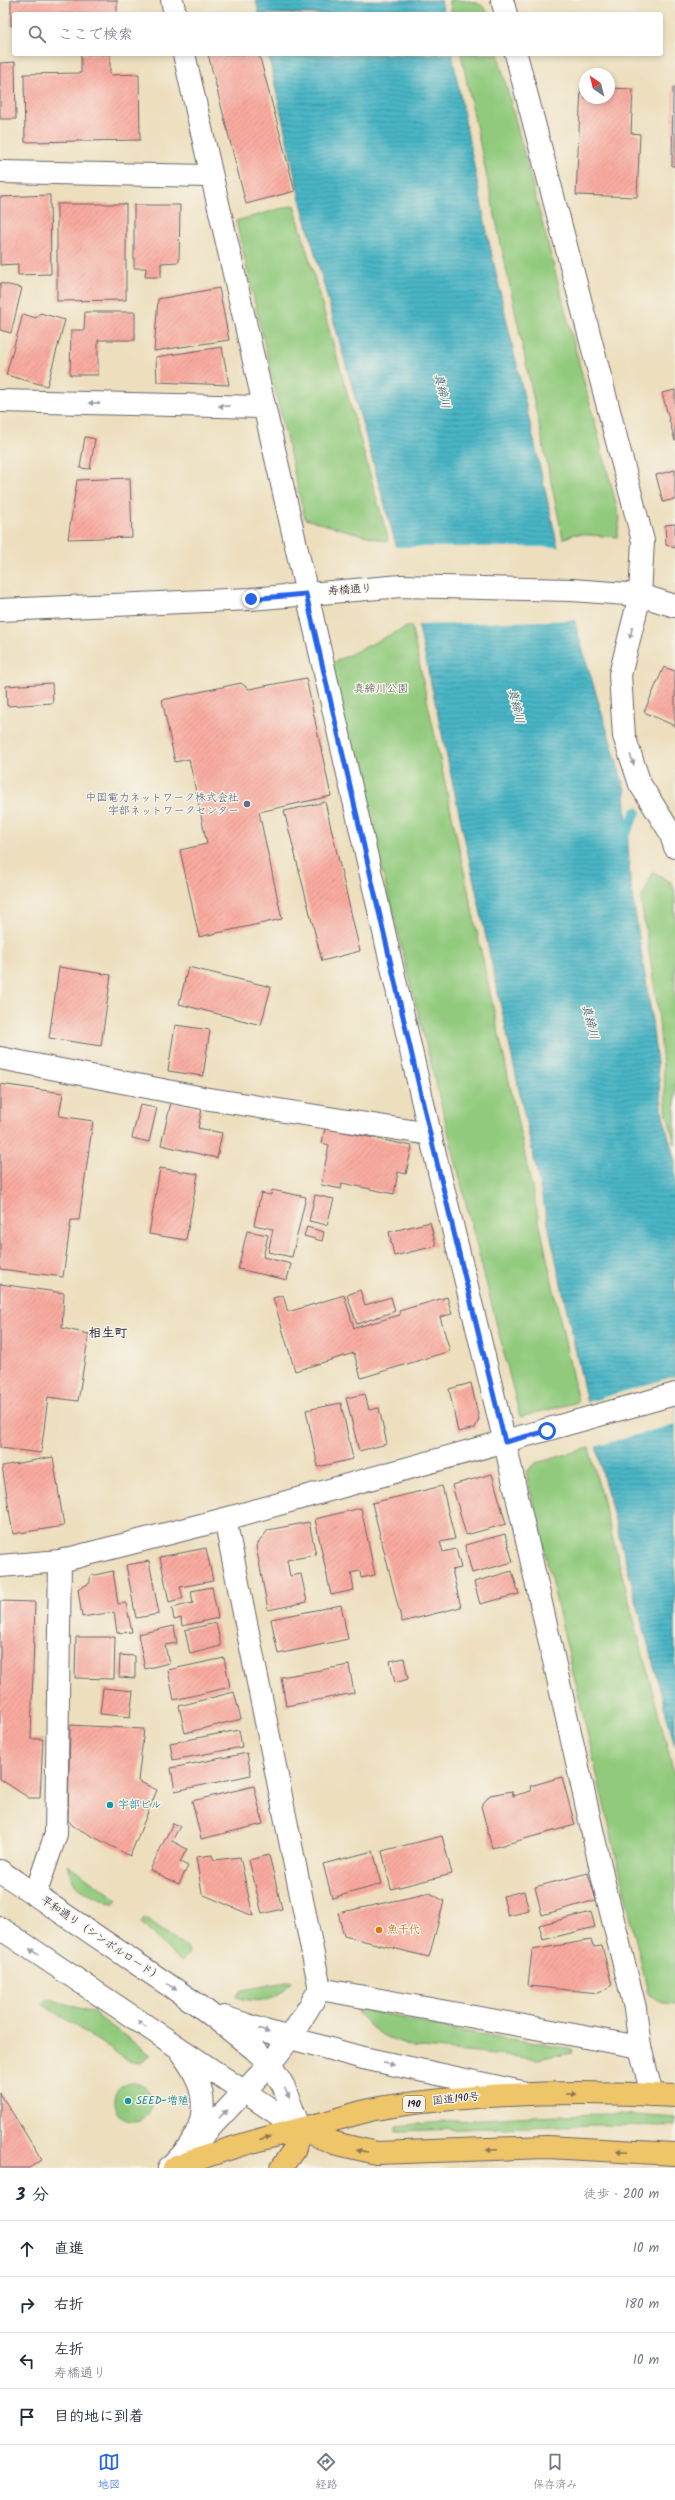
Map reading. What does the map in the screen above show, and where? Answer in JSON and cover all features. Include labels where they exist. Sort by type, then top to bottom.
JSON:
[{"type":"highway","name":"国道190号","points":[[180,2160],[206,2155],[384,2108],[464,2097],[532,2094],[675,2096]]},
{"type":"highway","points":[[281,2168],[295,2148],[300,2129],[334,2143],[376,2153],[547,2147],[675,2155]]},
{"type":"highway","points":[[633,2168],[675,2155]]},
{"type":"street","points":[[172,0],[175,12]]},
{"type":"street","points":[[502,0],[505,12]]},
{"type":"street","points":[[184,56],[210,176],[430,1134],[505,1442],[606,1892],[635,2008],[640,2047],[652,2095]]},
{"type":"street","points":[[517,56],[642,541],[640,595],[620,675],[624,736],[640,784],[673,833]]},
{"type":"street","points":[[0,172],[210,176]]},
{"type":"street","points":[[0,401],[263,406]]},
{"type":"street","name":"寿橋通り","points":[[0,610],[251,599],[401,586],[572,590],[640,595],[675,606]]},
{"type":"street","points":[[0,1058],[203,1098],[430,1134]]},
{"type":"street","points":[[0,1566],[60,1561],[225,1519],[582,1422],[675,1394]]},
{"type":"street","points":[[169,2168],[180,2160],[270,2064],[290,2038],[320,1989],[225,1519]]},
{"type":"street","points":[[35,1895],[56,1834],[60,1561]]},
{"type":"street","name":"平和通り（シンボルロード）","points":[[0,1872],[201,2007]]},
{"type":"street","points":[[0,1928],[300,2129]]},
{"type":"street","points":[[320,1989],[640,2047]]},
{"type":"street","points":[[201,2007],[232,2021],[363,2058],[532,2094]]},
{"type":"street","points":[[201,2007],[231,2029],[270,2064],[291,2102],[300,2129]]},
{"type":"street","points":[[175,2046],[195,2074],[201,2089],[202,2119],[195,2140],[180,2160]]},
{"type":"green space","points":[[449,0],[478,3],[486,9],[487,12],[452,12]]},
{"type":"green space","points":[[461,56],[499,56],[620,519],[617,537],[574,534],[563,539]]},
{"type":"green space","points":[[294,205],[389,542],[305,519],[236,221]]},
{"type":"green space","name":"真締川公園","points":[[411,625],[578,1402],[520,1417],[330,664]]},
{"type":"green space","points":[[653,872],[672,883],[675,892],[675,1144],[667,1114],[658,1010],[641,900]]},
{"type":"green space","points":[[589,1448],[675,1777],[675,2004],[662,2003],[648,1992],[526,1472],[536,1463]]},
{"type":"green space","points":[[67,1864],[117,1899],[113,1905],[79,1887],[74,1882]]},
{"type":"green space","points":[[144,1918],[188,1948],[189,1953],[182,1962],[141,1923]]},
{"type":"green space","points":[[292,1981],[280,1993],[268,1999],[253,2001],[237,1997],[242,1990]]},
{"type":"green space","points":[[47,1998],[92,2012],[151,2055],[140,2062],[127,2060],[42,2004]]},
{"type":"green space","points":[[357,2008],[461,2031],[572,2049],[572,2052],[538,2059],[413,2047],[384,2036],[372,2028],[356,2011]]},
{"type":"green space","points":[[129,2083],[137,2083],[147,2088],[151,2095],[151,2109],[147,2116],[137,2121],[129,2121],[119,2116],[117,2113],[114,2106],[114,2098],[119,2088],[122,2086]]},
{"type":"green space","points":[[622,2114],[675,2118],[675,2126],[595,2125],[396,2131],[396,2126],[453,2121],[509,2117]]},
{"type":"water","points":[[256,0],[441,0],[444,12],[259,12]]},
{"type":"water","name":"真締川","points":[[268,56],[452,56],[489,242],[576,627],[625,790],[630,881],[651,1013],[663,1115],[675,1162],[675,1746],[601,1468],[419,628],[300,199]]},
{"type":"pier","points":[[394,547],[560,547],[577,620],[416,625]]},
{"type":"pier","points":[[675,1376],[675,1424],[594,1447],[585,1403]]},
{"type":"building","points":[[11,0],[117,0],[117,12],[12,12],[11,26]]},
{"type":"building","points":[[81,56],[110,56],[110,75],[139,74],[140,140],[25,142],[24,74],[81,73]]},
{"type":"building","points":[[209,56],[260,56],[295,191],[246,204]]},
{"type":"building","points":[[15,62],[16,119],[0,119],[0,63]]},
{"type":"building","points":[[673,87],[675,87],[675,166],[672,166]]},
{"type":"building","points":[[615,88],[633,89],[631,133],[640,134],[637,197],[576,195],[580,104],[615,104]]},
{"type":"building","points":[[50,195],[51,274],[18,275],[18,264],[0,265],[0,197]]},
{"type":"building","points":[[57,204],[126,204],[126,300],[57,301]]},
{"type":"building","points":[[134,205],[180,205],[179,262],[161,263],[161,277],[145,277],[146,268],[134,268]]},
{"type":"building","points":[[0,283],[22,288],[11,333],[0,330]]},
{"type":"building","points":[[219,288],[229,340],[154,351],[158,299]]},
{"type":"building","points":[[85,312],[135,312],[135,340],[98,340],[98,375],[70,375],[71,330],[84,330]]},
{"type":"building","points":[[40,313],[65,320],[47,386],[6,375],[23,314],[36,318]]},
{"type":"building","points":[[222,347],[229,385],[157,382],[156,357]]},
{"type":"building","points":[[675,390],[675,441],[662,393]]},
{"type":"building","points":[[85,437],[95,439],[90,469],[80,468]]},
{"type":"building","points":[[675,470],[675,499],[663,502],[656,475]]},
{"type":"building","points":[[130,478],[132,537],[68,539],[77,480]]},
{"type":"building","points":[[675,524],[675,548],[666,545],[665,525]]},
{"type":"building","points":[[664,667],[675,671],[675,726],[644,712]]},
{"type":"building","name":"中国電力ネットワーク株式会社 宇部ネットワークセンター","points":[[306,678],[331,796],[259,812],[282,919],[199,937],[180,850],[207,844],[189,759],[175,762],[162,700],[241,683],[249,689]]},
{"type":"building","points":[[52,683],[53,703],[7,706],[6,686]]},
{"type":"building","points":[[325,802],[360,951],[322,961],[284,811]]},
{"type":"building","points":[[59,967],[111,975],[101,1046],[49,1038]]},
{"type":"building","points":[[188,967],[271,987],[261,1025],[179,1004]]},
{"type":"building","points":[[175,1025],[210,1030],[203,1076],[168,1071]]},
{"type":"building","points":[[0,1084],[63,1093],[59,1116],[93,1121],[79,1220],[71,1220],[63,1277],[0,1269]]},
{"type":"building","points":[[171,1102],[202,1109],[198,1128],[222,1133],[217,1158],[161,1145]]},
{"type":"building","points":[[140,1105],[157,1108],[149,1142],[132,1138]]},
{"type":"building","points":[[325,1128],[412,1146],[406,1174],[398,1172],[394,1194],[342,1183],[341,1189],[321,1185],[329,1145],[322,1143]]},
{"type":"building","points":[[160,1168],[198,1174],[186,1240],[149,1234]]},
{"type":"building","points":[[272,1190],[306,1197],[292,1257],[268,1252],[273,1229],[254,1225],[261,1193],[271,1195]]},
{"type":"building","points":[[315,1195],[334,1199],[327,1225],[309,1221]]},
{"type":"building","points":[[430,1222],[436,1246],[394,1256],[389,1232]]},
{"type":"building","points":[[307,1227],[324,1232],[322,1241],[304,1236]]},
{"type":"building","points":[[247,1231],[268,1235],[263,1257],[291,1264],[287,1280],[238,1269]]},
{"type":"building","points":[[0,1284],[64,1293],[62,1328],[89,1334],[78,1401],[48,1397],[41,1453],[0,1448]]},
{"type":"building","points":[[360,1290],[365,1305],[391,1297],[395,1311],[357,1324],[347,1295]]},
{"type":"building","points":[[283,1295],[288,1312],[344,1295],[354,1328],[400,1315],[399,1311],[447,1297],[452,1314],[440,1317],[450,1351],[361,1378],[354,1353],[295,1371],[273,1298]]},
{"type":"building","points":[[471,1383],[479,1419],[475,1428],[458,1432],[449,1389]]},
{"type":"building","points":[[365,1394],[369,1410],[379,1408],[387,1444],[359,1451],[346,1398]]},
{"type":"building","points":[[341,1403],[353,1459],[318,1467],[306,1410]]},
{"type":"building","points":[[53,1457],[64,1526],[13,1534],[2,1466]]},
{"type":"building","points":[[492,1474],[506,1524],[466,1535],[452,1485]]},
{"type":"building","points":[[442,1486],[455,1539],[440,1542],[443,1552],[456,1549],[461,1568],[452,1570],[461,1607],[402,1622],[372,1503]]},
{"type":"building","points":[[361,1508],[375,1575],[361,1578],[360,1571],[351,1573],[354,1590],[331,1595],[315,1519]]},
{"type":"building","points":[[309,1522],[316,1555],[287,1560],[290,1576],[301,1574],[307,1602],[268,1610],[256,1546],[268,1530]]},
{"type":"building","points":[[505,1534],[513,1562],[472,1573],[465,1545]]},
{"type":"building","points":[[206,1548],[213,1581],[180,1587],[183,1598],[169,1602],[160,1557]]},
{"type":"building","points":[[149,1561],[159,1614],[136,1618],[126,1565]]},
{"type":"building","points":[[113,1571],[118,1604],[126,1603],[132,1632],[117,1633],[114,1612],[82,1617],[78,1589],[90,1583],[90,1576]]},
{"type":"building","points":[[512,1571],[519,1594],[480,1604],[474,1582]]},
{"type":"building","points":[[212,1587],[218,1618],[182,1626],[181,1618],[174,1620],[172,1608],[193,1603],[191,1591]]},
{"type":"building","points":[[0,1601],[35,1602],[31,1739],[43,1739],[40,1798],[29,1798],[0,1779]]},
{"type":"building","points":[[341,1605],[348,1639],[278,1654],[271,1619]]},
{"type":"building","points":[[216,1623],[221,1646],[190,1654],[185,1630]]},
{"type":"building","points":[[174,1626],[177,1643],[165,1645],[169,1663],[145,1669],[138,1634]]},
{"type":"building","points":[[76,1637],[115,1637],[114,1679],[75,1678]]},
{"type":"building","points":[[120,1655],[135,1656],[135,1678],[119,1677]]},
{"type":"building","points":[[224,1658],[230,1687],[174,1700],[168,1670]]},
{"type":"building","points":[[404,1658],[408,1679],[395,1683],[390,1661]]},
{"type":"building","points":[[349,1665],[354,1693],[286,1706],[281,1677]]},
{"type":"building","points":[[103,1688],[133,1691],[130,1717],[100,1714]]},
{"type":"building","points":[[234,1692],[241,1719],[185,1733],[179,1706]]},
{"type":"building","name":"宇部ビル","points":[[70,1725],[144,1729],[138,1781],[157,1790],[130,1856],[73,1826],[68,1820]]},
{"type":"building","points":[[239,1730],[242,1747],[173,1760],[170,1743]]},
{"type":"building","points":[[247,1753],[251,1775],[175,1791],[171,1768]]},
{"type":"building","points":[[562,1777],[575,1825],[492,1848],[481,1806],[490,1795],[512,1791],[513,1796],[531,1791],[530,1786]]},
{"type":"building","points":[[254,1786],[263,1824],[201,1839],[192,1801]]},
{"type":"building","points":[[173,1823],[180,1826],[172,1841],[187,1849],[180,1862],[188,1866],[179,1884],[150,1870]]},
{"type":"building","points":[[442,1836],[452,1874],[391,1889],[382,1851]]},
{"type":"building","points":[[373,1851],[382,1884],[332,1898],[323,1864]]},
{"type":"building","points":[[212,1855],[214,1860],[240,1857],[253,1916],[202,1894],[196,1857]]},
{"type":"building","points":[[269,1855],[282,1909],[262,1914],[249,1860]]},
{"type":"building","points":[[588,1873],[596,1900],[542,1915],[535,1887]]},
{"type":"building","points":[[524,1891],[529,1911],[508,1916],[503,1896]]},
{"type":"building","points":[[430,1893],[444,1901],[429,1957],[344,1936],[338,1913]]},
{"type":"building","points":[[591,1912],[595,1927],[543,1940],[539,1925]]},
{"type":"building","points":[[591,1940],[594,1947],[602,1946],[612,1985],[599,1993],[528,1986],[532,1950]]},
{"type":"building","points":[[0,2093],[42,2160],[29,2168],[0,2168]]},
{"type":"waterway","points":[[622,841],[636,812]]},
{"type":"place","name":"中国電力ネットワーク株式会社 宇部ネットワークセンター","points":[[247,804]]},
{"type":"place","name":"宇部ビル","points":[[110,1805]]},
{"type":"place","name":"魚千代","points":[[379,1930]]},
{"type":"place","name":"SEED-増殖","points":[[128,2101]]},
{"type":"district","name":"相生町","points":[[108,1333]]},
{"type":"route","points":[[251,599],[306,594],[430,1134],[505,1442],[547,1431]]}]
